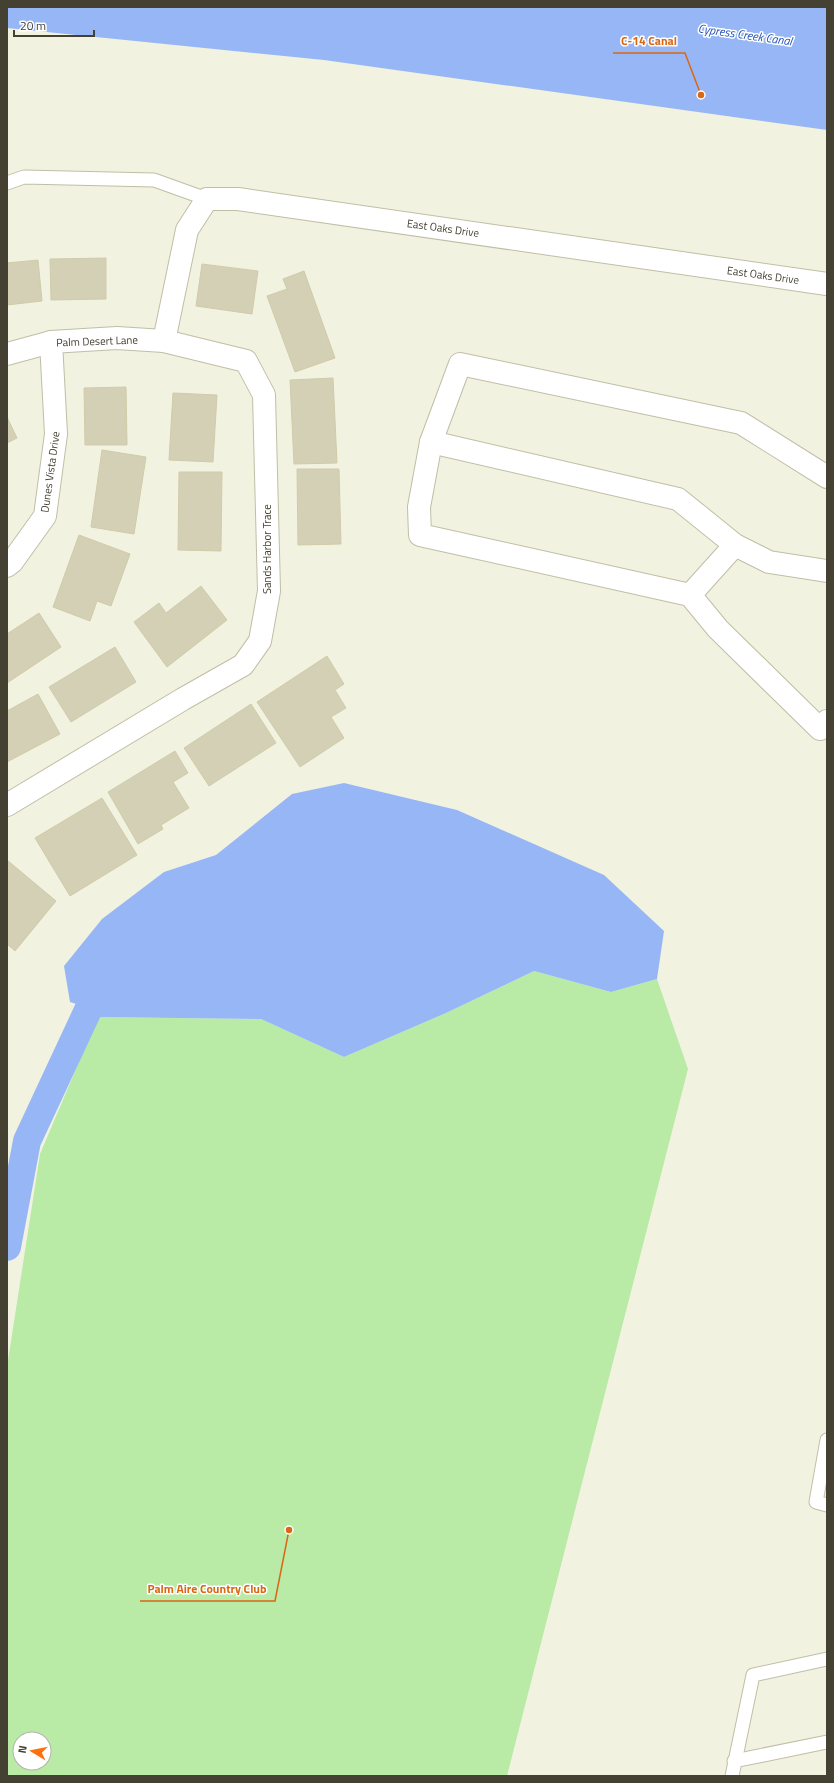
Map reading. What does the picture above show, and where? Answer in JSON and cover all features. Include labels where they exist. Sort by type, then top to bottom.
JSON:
[{"type":"street","name":"East Oaks Drive","points":[[207,199],[238,199],[827,284]]},
{"type":"street","points":[[164,341],[187,230],[207,199]]},
{"type":"street","name":"Palm Desert Lane","points":[[7,354],[51,342],[117,338],[164,341]]},
{"type":"street","name":"Sands Harbor Trace","points":[[7,805],[243,664],[260,641],[269,591],[264,395],[246,361],[164,341]]},
{"type":"street","name":"Dunes Vista Drive","points":[[7,566],[12,562],[45,516],[56,434],[51,342]]},
{"type":"street","points":[[827,477],[741,423],[460,364],[431,442],[419,507],[420,535],[690,595],[718,629],[820,729],[827,721]]},
{"type":"street","points":[[431,442],[678,499],[735,545],[769,562],[827,571]]},
{"type":"street","points":[[690,595],[735,545]]},
{"type":"lane","points":[[7,183],[24,177],[154,180],[207,199]]},
{"type":"lane","points":[[827,1440],[816,1502],[827,1505]]},
{"type":"lane","points":[[732,1776],[753,1675],[827,1659]]},
{"type":"lane","points":[[734,1761],[827,1742]]},
{"type":"green space","points":[[534,971],[611,992],[657,979],[688,1069],[507,1776],[7,1776],[7,1367],[40,1154],[98,1017],[261,1019],[344,1057],[446,1013]]},
{"type":"water","name":"Cypress Creek Canal","points":[[7,7],[827,7],[827,130],[324,60],[7,28]]},
{"type":"water","points":[[344,783],[457,810],[604,875],[664,931],[657,979],[611,992],[534,971],[446,1013],[344,1057],[261,1019],[98,1017],[89,1008],[70,1002],[64,966],[102,919],[164,872],[216,855],[292,794]]},
{"type":"building","points":[[106,258],[106,299],[51,300],[50,259]]},
{"type":"building","points":[[38,260],[42,301],[7,305],[7,263]]},
{"type":"building","points":[[202,264],[258,271],[252,314],[196,306]]},
{"type":"building","points":[[304,271],[335,358],[295,372],[267,296],[287,289],[283,279]]},
{"type":"building","points":[[333,378],[337,463],[294,464],[290,380]]},
{"type":"building","points":[[126,387],[127,445],[85,445],[84,388]]},
{"type":"building","points":[[173,393],[217,395],[213,462],[169,460]]},
{"type":"building","points":[[7,417],[17,438],[7,443]]},
{"type":"building","points":[[102,450],[146,457],[134,534],[91,527]]},
{"type":"building","points":[[297,469],[339,469],[341,544],[298,545]]},
{"type":"building","points":[[179,472],[222,472],[221,551],[178,550]]},
{"type":"building","points":[[79,535],[130,554],[111,606],[97,601],[90,621],[53,607]]},
{"type":"building","points":[[201,586],[227,620],[167,667],[134,622],[159,603],[166,613]]},
{"type":"building","points":[[39,613],[61,647],[7,683],[7,634]]},
{"type":"building","points":[[115,647],[136,682],[71,722],[49,687]]},
{"type":"building","points":[[327,656],[344,684],[335,690],[346,708],[331,717],[344,738],[300,767],[257,702]]},
{"type":"building","points":[[38,694],[60,734],[7,762],[7,711]]},
{"type":"building","points":[[251,704],[276,743],[209,786],[184,748]]},
{"type":"building","points":[[175,751],[188,773],[173,782],[189,808],[161,825],[163,829],[138,844],[108,792]]},
{"type":"building","points":[[102,798],[137,855],[70,896],[35,838]]},
{"type":"building","points":[[7,860],[56,901],[15,951],[7,944]]},
{"type":"waterway","points":[[7,1247],[27,1141],[89,1008]]},
{"type":"place","name":"C-14 Canal","points":[[701,95]]},
{"type":"place","name":"Palm Aire Country Club","points":[[289,1530]]}]
